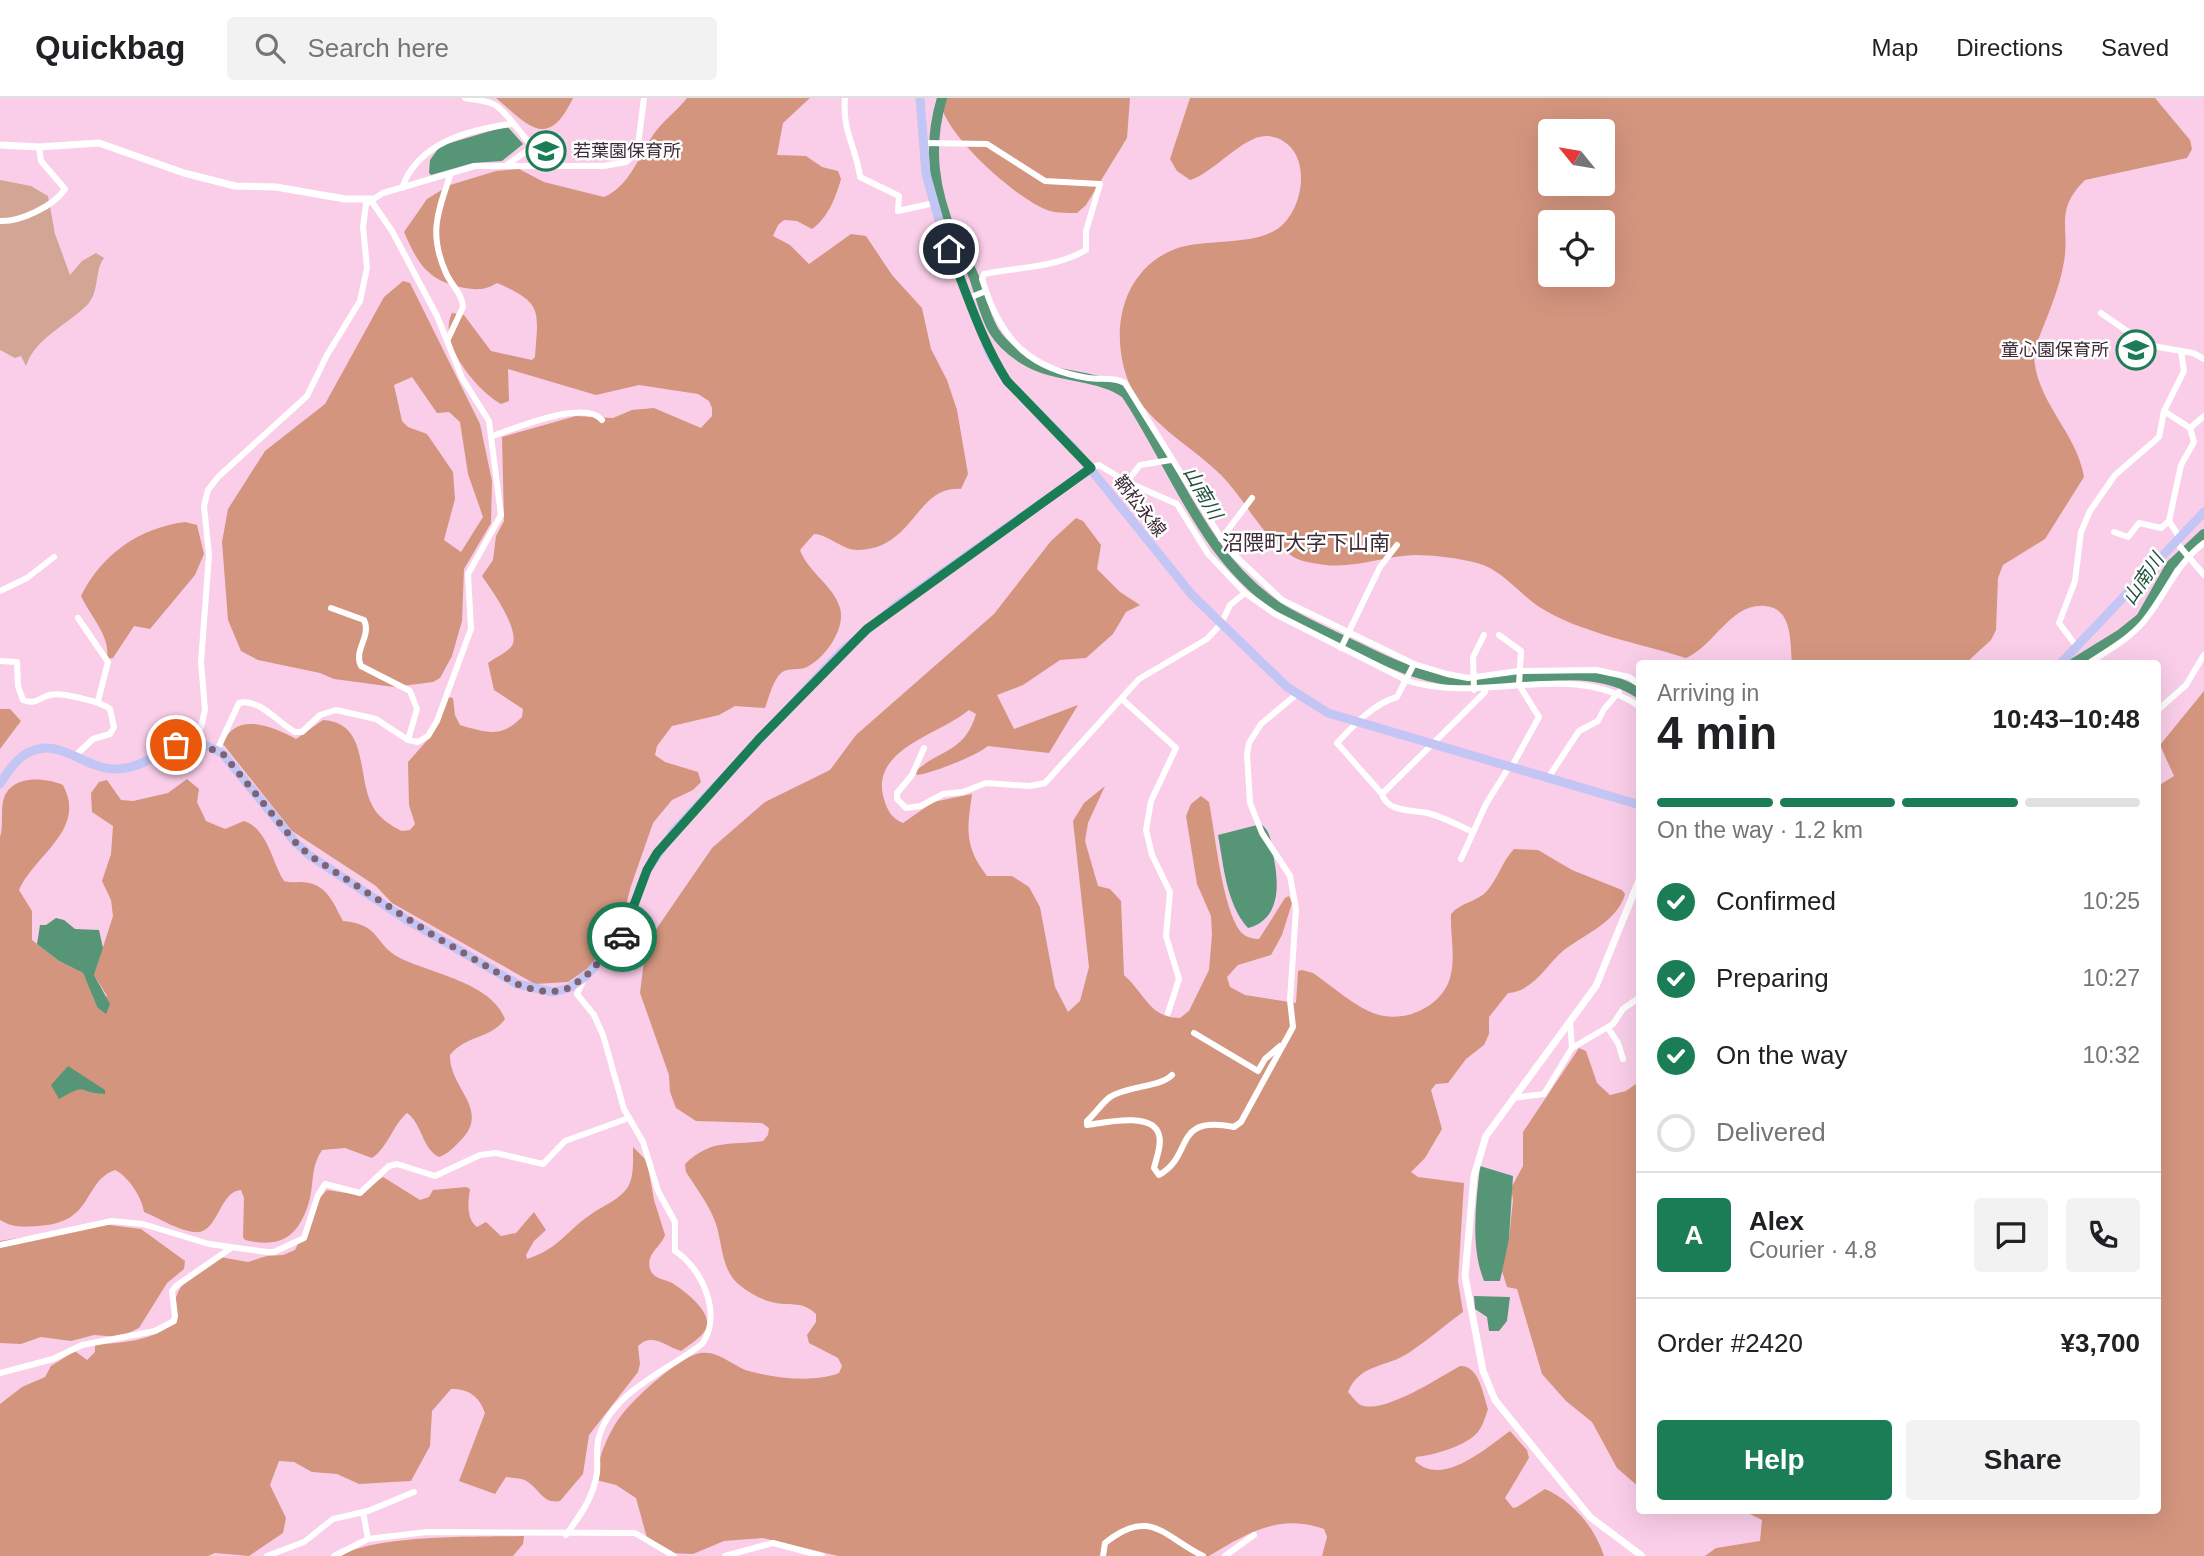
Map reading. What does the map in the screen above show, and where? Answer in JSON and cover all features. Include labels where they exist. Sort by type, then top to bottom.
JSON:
[{"type":"main road","points":[[920,98],[926,174],[934,203],[972,297],[990,354],[1007,381],[1091,468]]},
{"type":"main road","name":"鞆松永線","points":[[197,743],[216,750],[302,849],[404,918],[517,984],[552,992],[569,988],[585,977],[623,936],[647,870],[663,845],[840,653],[897,606],[1091,468],[1163,560],[1221,624],[1297,694],[1328,713],[1356,723],[1636,804]]},
{"type":"main road","points":[[2065,660],[2179,542],[2204,512]]},
{"type":"main road","points":[[0,784],[11,765],[26,753],[46,748],[102,768],[120,769],[176,745],[197,743]]},
{"type":"street","points":[[465,98],[494,104],[504,111],[511,124],[543,159],[545,166]]},
{"type":"street","points":[[0,145],[39,147],[99,143],[234,186],[276,187],[345,200],[371,199],[475,166],[604,166],[626,162],[634,155],[638,145],[645,98]]},
{"type":"street","points":[[845,98],[843,115],[846,134],[860,177],[899,196],[898,211],[934,203]]},
{"type":"street","points":[[402,188],[410,174],[440,142],[511,124]]},
{"type":"street","points":[[925,143],[988,144],[1045,181],[1100,184],[1086,231],[1086,250],[1042,267],[1032,265],[984,274],[982,279],[1000,327],[1036,361],[1086,378],[1125,383],[1164,444],[1169,460],[1221,539],[1258,580],[1282,600],[1414,665],[1475,683],[1484,689]]},
{"type":"street","points":[[0,221],[13,222],[59,198],[65,189],[41,161],[39,147]]},
{"type":"street","points":[[506,165],[531,148]]},
{"type":"street","points":[[447,341],[463,307],[459,294],[444,270],[436,236],[437,208],[451,173]]},
{"type":"street","points":[[216,750],[239,703],[243,702],[260,707],[295,732],[302,732],[320,715],[335,710],[376,719],[408,740],[418,742],[428,736],[437,721],[471,629],[468,574],[501,515],[493,436],[489,421],[462,378],[437,316],[392,231],[371,199]]},
{"type":"street","points":[[197,743],[205,710],[201,662],[209,555],[204,506],[208,491],[218,477],[307,396],[317,379],[327,355],[360,300],[367,268],[363,227],[366,204],[371,199]]},
{"type":"street","points":[[972,297],[986,291]]},
{"type":"street","points":[[2101,313],[2147,345],[2181,351],[2204,359]]},
{"type":"street","points":[[2077,648],[2059,623],[2075,581],[2081,532],[2102,490],[2159,437],[2164,411],[2184,370],[2181,351]]},
{"type":"street","points":[[493,436],[575,411],[593,412],[602,420]]},
{"type":"street","points":[[2114,532],[2128,537],[2139,523],[2161,528],[2169,521],[2181,465],[2194,442],[2190,428],[2164,411]]},
{"type":"street","points":[[2190,428],[2204,416]]},
{"type":"street","points":[[1127,482],[1140,465],[1169,460]]},
{"type":"street","points":[[1091,468],[1099,465],[1127,482],[1177,504],[1208,555],[1245,593],[1275,614],[1428,687],[1595,670],[1629,677],[1636,682]]},
{"type":"street","points":[[1221,539],[1251,498]]},
{"type":"street","points":[[2169,521],[2179,542],[2204,575]]},
{"type":"street","points":[[2094,660],[2124,640],[2141,624],[2189,554],[2204,543]]},
{"type":"street","points":[[1342,646],[1380,567],[1397,545]]},
{"type":"street","points":[[0,591],[27,578],[54,557]]},
{"type":"street","points":[[924,748],[912,775],[897,793],[897,799],[906,808],[921,806],[943,794],[963,792],[986,783],[1039,785],[1050,779],[1139,679],[1207,639],[1221,624],[1230,604],[1245,593]]},
{"type":"street","points":[[331,608],[364,620],[367,631],[358,660],[361,666],[410,691],[416,709],[408,740]]},
{"type":"street","points":[[78,618],[108,662],[98,701]]},
{"type":"street","points":[[1475,683],[1473,657],[1484,635]]},
{"type":"street","points":[[1461,859],[1473,832],[1539,717],[1519,678],[1521,651],[1499,635]]},
{"type":"street","points":[[2161,707],[2186,685],[2204,655]]},
{"type":"street","points":[[0,661],[17,662],[21,695],[31,703],[57,695],[98,701],[110,709],[114,727],[105,738],[93,738],[74,757]]},
{"type":"street","points":[[1414,665],[1409,679],[1397,697],[1387,699],[1356,723],[1337,743],[1382,794],[1384,800],[1393,807],[1431,814],[1473,832]]},
{"type":"street","points":[[1484,689],[1519,678],[1607,688],[1619,692],[1636,704]]},
{"type":"street","points":[[1382,794],[1485,692],[1484,689]]},
{"type":"street","points":[[1548,778],[1579,731],[1598,721],[1604,709],[1619,692]]},
{"type":"street","points":[[1172,1074],[1168,1079],[1142,1085],[1108,1099],[1087,1125],[1107,1120],[1131,1120],[1156,1129],[1159,1146],[1154,1168],[1159,1175],[1197,1128],[1215,1124],[1234,1127],[1241,1122],[1293,1027],[1290,1000],[1296,897],[1283,862],[1255,820],[1248,789],[1247,754],[1249,743],[1261,724],[1297,694]]},
{"type":"street","points":[[1123,700],[1176,748],[1151,801],[1146,830],[1152,855],[1170,892],[1166,936],[1179,979],[1168,1013]]},
{"type":"street","points":[[1636,889],[1604,973],[1486,1136],[1474,1176],[1465,1276],[1483,1371],[1495,1400],[1590,1517],[1642,1556]]},
{"type":"street","points":[[566,1535],[588,1503],[597,1471],[598,1440],[619,1405],[644,1381],[693,1352],[708,1336],[711,1317],[699,1276],[687,1259],[675,1251],[675,1222],[658,1191],[642,1142],[629,1118],[603,1035],[594,1015],[577,994],[585,977]]},
{"type":"street","points":[[1511,1098],[1544,1094],[1573,1048],[1608,1028],[1636,999]]},
{"type":"street","points":[[1570,1022],[1573,1048]]},
{"type":"street","points":[[1608,1028],[1618,1043],[1623,1059]]},
{"type":"street","points":[[1194,1033],[1258,1071],[1265,1059],[1287,1040]]},
{"type":"street","points":[[0,1245],[112,1221],[143,1224],[176,1236],[231,1248],[274,1252],[304,1238],[325,1184],[355,1194],[363,1191],[389,1166],[402,1165],[435,1176],[480,1155],[496,1153],[543,1164],[565,1141],[629,1118]]},
{"type":"street","points":[[0,1373],[53,1359],[82,1345],[128,1338],[166,1326],[174,1321],[176,1316],[172,1292],[176,1286],[231,1248]]},
{"type":"street","points":[[267,1556],[304,1542],[333,1519],[363,1512],[414,1492]]},
{"type":"street","points":[[363,1512],[368,1539]]},
{"type":"street","points":[[1103,1556],[1105,1543],[1111,1538],[1146,1524],[1156,1527],[1203,1556]]},
{"type":"street","points":[[334,1556],[368,1539],[427,1532],[566,1535],[635,1533],[674,1556]]},
{"type":"street","points":[[1225,1556],[1254,1535]]},
{"type":"street","points":[[725,1556],[778,1543],[822,1556]]},
{"type":"shaded area","points":[[496,98],[573,98],[555,124],[538,128],[519,118]]},
{"type":"shaded area","points":[[687,98],[810,98],[783,123],[777,155],[806,156],[822,167],[838,171],[841,179],[831,207],[818,224],[812,229],[797,221],[784,220],[778,225],[773,236],[790,245],[809,264],[851,234],[866,236],[892,275],[922,308],[931,349],[947,380],[957,410],[968,474],[961,489],[946,490],[934,497],[904,529],[878,547],[853,550],[814,534],[800,550],[808,565],[837,600],[841,616],[837,634],[827,650],[814,663],[801,669],[787,670],[778,676],[765,708],[735,706],[719,715],[672,726],[657,746],[655,755],[665,762],[698,772],[701,782],[693,790],[672,800],[653,823],[620,927],[591,966],[568,982],[535,984],[392,903],[376,886],[292,831],[223,744],[236,727],[245,724],[266,726],[296,739],[323,720],[338,723],[355,741],[373,807],[386,821],[402,831],[410,830],[415,824],[409,805],[408,762],[431,736],[447,697],[453,698],[455,715],[460,725],[470,728],[486,732],[501,731],[522,717],[523,709],[494,690],[488,663],[509,649],[514,640],[504,611],[482,576],[493,560],[496,536],[504,521],[502,437],[576,416],[613,418],[632,410],[654,408],[701,428],[712,416],[712,408],[709,401],[698,394],[639,385],[596,395],[508,369],[509,401],[501,404],[471,377],[454,351],[449,325],[452,313],[464,315],[491,351],[532,360],[535,357],[537,329],[535,310],[523,297],[497,283],[484,289],[475,289],[439,280],[424,268],[404,232],[427,199],[450,185],[496,171],[519,169],[544,182],[604,197],[628,177],[650,139]]},
{"type":"shaded area","points":[[940,98],[1130,98],[1127,138],[1086,205],[1077,213],[1050,211],[1036,205],[1001,180],[966,146],[943,112]]},
{"type":"shaded area","points":[[1190,98],[2155,98],[2190,140],[2192,149],[2187,158],[2085,180],[2069,201],[2065,219],[2062,273],[2034,351],[2040,385],[2073,445],[2084,477],[2045,539],[2003,565],[1998,578],[1996,630],[1991,640],[1969,660],[1792,660],[1785,620],[1774,608],[1765,606],[1742,611],[1706,644],[1686,658],[1593,631],[1557,617],[1533,603],[1503,576],[1477,563],[1415,555],[1331,565],[1292,556],[1263,529],[1221,475],[1155,420],[1134,393],[1127,378],[1120,340],[1121,321],[1132,286],[1143,271],[1175,249],[1244,240],[1270,233],[1280,227],[1296,204],[1301,176],[1299,162],[1293,150],[1283,141],[1268,136],[1249,141],[1209,170],[1190,180],[1177,171],[1170,159]]},
{"type":"shaded area","points":[[507,126],[523,144],[502,161],[473,163],[431,175],[429,173],[430,160],[440,146]]},
{"type":"shaded area","points":[[0,180],[31,186],[48,196],[55,234],[70,275],[82,261],[96,253],[104,258],[92,299],[37,347],[26,366],[21,356],[15,358],[0,350]]},
{"type":"shaded area","points":[[403,281],[410,283],[480,424],[492,481],[491,523],[464,569],[462,621],[452,656],[440,678],[433,682],[394,687],[334,679],[320,673],[258,660],[241,651],[228,620],[222,542],[228,509],[265,451],[325,404],[384,297]],"holes":[[[412,377],[437,413],[449,412],[460,422],[468,474],[483,517],[461,552],[444,540],[455,499],[453,472],[427,434],[408,427],[402,421],[394,385]]]},
{"type":"shaded area","points":[[1076,518],[1083,521],[1101,545],[1097,569],[1120,592],[1140,605],[1126,612],[1113,634],[1086,658],[1060,660],[1023,685],[997,695],[1014,729],[1078,705],[1049,753],[988,746],[954,764],[917,775],[915,772],[924,764],[965,737],[976,714],[969,710],[896,755],[882,782],[888,810],[903,823],[933,802],[972,794],[968,828],[974,856],[987,876],[1012,876],[1029,887],[1040,907],[1055,987],[1068,1012],[1080,1001],[1089,967],[1073,821],[1084,803],[1105,786],[1088,823],[1085,841],[1098,886],[1110,889],[1121,901],[1124,975],[1155,1010],[1170,1017],[1180,1018],[1189,1011],[1209,970],[1211,916],[1197,884],[1186,816],[1191,804],[1201,796],[1209,802],[1228,905],[1240,931],[1244,935],[1259,939],[1285,898],[1289,896],[1292,903],[1282,935],[1271,955],[1238,965],[1227,977],[1230,987],[1245,995],[1296,1003],[1298,971],[1302,970],[1313,973],[1352,1001],[1376,1014],[1399,1017],[1421,1010],[1439,997],[1450,978],[1453,954],[1451,914],[1487,891],[1514,849],[1538,850],[1572,870],[1622,890],[1625,894],[1621,904],[1608,920],[1564,950],[1532,983],[1508,993],[1489,1017],[1489,1034],[1484,1045],[1466,1059],[1448,1083],[1436,1084],[1431,1090],[1442,1129],[1425,1158],[1411,1172],[1418,1177],[1464,1183],[1458,1281],[1463,1312],[1410,1352],[1367,1371],[1353,1383],[1348,1392],[1359,1404],[1369,1407],[1381,1405],[1410,1394],[1460,1366],[1472,1370],[1479,1381],[1488,1409],[1480,1430],[1455,1447],[1416,1457],[1415,1461],[1426,1468],[1451,1468],[1477,1455],[1510,1431],[1527,1450],[1529,1458],[1505,1498],[1513,1508],[1545,1489],[1555,1494],[1581,1516],[1595,1535],[1604,1556],[1322,1556],[1327,1537],[1324,1529],[1293,1523],[1278,1524],[1250,1533],[1209,1556],[838,1556],[763,1538],[724,1541],[693,1554],[667,1553],[647,1538],[636,1498],[616,1485],[596,1480],[602,1453],[619,1419],[659,1378],[691,1356],[700,1353],[713,1354],[749,1371],[794,1378],[829,1376],[839,1373],[842,1366],[838,1358],[809,1343],[807,1335],[816,1322],[816,1314],[802,1306],[771,1302],[754,1295],[735,1281],[726,1266],[713,1217],[686,1172],[685,1164],[704,1150],[713,1147],[763,1141],[769,1128],[762,1123],[696,1121],[676,1108],[670,1092],[669,1075],[640,993],[646,944],[712,848],[765,802],[830,770],[856,735],[994,614],[1051,541]]},
{"type":"shaded area","points":[[185,522],[197,525],[204,554],[195,575],[150,629],[134,626],[113,658],[107,659],[103,634],[81,596],[100,568],[124,545],[152,530]]},
{"type":"shaded area","points":[[2204,691],[2204,1556],[1705,1556],[1716,1548],[1760,1541],[1762,1520],[1750,1514],[2161,1514],[2161,784],[2174,776],[2161,744]]},
{"type":"shaded area","points":[[0,709],[10,709],[21,721],[0,749]]},
{"type":"shaded area","points":[[187,779],[199,789],[197,802],[206,821],[225,829],[244,821],[259,831],[284,881],[317,886],[328,895],[343,921],[364,926],[400,958],[474,988],[498,1007],[505,1019],[499,1025],[463,1044],[450,1055],[451,1067],[470,1108],[472,1118],[469,1129],[453,1148],[439,1157],[429,1148],[416,1123],[407,1113],[383,1148],[372,1158],[345,1148],[322,1150],[316,1162],[310,1198],[301,1222],[288,1237],[279,1241],[269,1243],[245,1240],[244,1198],[241,1190],[228,1197],[209,1227],[195,1232],[176,1227],[144,1212],[134,1188],[115,1170],[97,1183],[79,1210],[69,1218],[38,1226],[9,1224],[0,1220],[0,837],[4,798],[14,785],[29,780],[47,780],[63,785],[69,801],[64,829],[19,890],[32,911],[32,940],[59,961],[83,973],[97,1007],[107,996],[94,975],[113,916],[111,900],[102,881],[111,854],[113,826],[92,812],[91,793],[99,782],[107,780],[121,800],[133,801],[168,793]]},
{"type":"shaded area","points":[[1261,824],[1267,830],[1271,841],[1276,898],[1267,917],[1248,928],[1230,896],[1218,835]]},
{"type":"shaded area","points":[[56,918],[64,920],[75,929],[99,930],[103,948],[94,975],[110,1004],[106,1014],[97,1007],[83,973],[59,961],[37,944],[40,925],[46,925]]},
{"type":"shaded area","points":[[1579,1048],[1586,1051],[1597,1083],[1610,1095],[1626,1091],[1636,1084],[1636,1485],[1617,1468],[1592,1422],[1566,1401],[1542,1374],[1517,1289],[1507,1287],[1501,1268],[1509,1239],[1513,1200],[1511,1188],[1523,1166],[1523,1132]]},
{"type":"shaded area","points":[[68,1066],[105,1090],[105,1094],[79,1090],[59,1099],[51,1085]]},
{"type":"shaded area","points":[[633,1147],[647,1161],[654,1200],[665,1235],[650,1259],[651,1272],[690,1296],[706,1316],[706,1329],[681,1351],[654,1340],[648,1340],[638,1346],[638,1372],[589,1435],[583,1474],[560,1501],[546,1498],[528,1482],[520,1479],[506,1477],[495,1494],[459,1481],[485,1413],[480,1402],[472,1395],[463,1390],[451,1389],[432,1411],[430,1446],[411,1481],[359,1484],[337,1474],[312,1472],[294,1462],[279,1461],[270,1485],[286,1518],[283,1533],[249,1556],[215,1553],[208,1556],[0,1556],[0,1404],[22,1387],[45,1377],[51,1366],[75,1351],[87,1360],[95,1352],[95,1345],[135,1340],[163,1330],[172,1324],[179,1290],[191,1277],[220,1257],[248,1262],[295,1250],[319,1199],[327,1190],[359,1195],[383,1177],[420,1200],[429,1197],[433,1190],[466,1187],[470,1189],[469,1210],[473,1224],[477,1227],[486,1222],[501,1236],[516,1233],[534,1212],[546,1230],[534,1241],[526,1255],[527,1259],[538,1255],[626,1190],[632,1176]]},
{"type":"shaded area","points":[[1480,1166],[1513,1176],[1509,1239],[1500,1281],[1484,1281],[1477,1253],[1475,1224]]},
{"type":"shaded area","points":[[102,1224],[141,1229],[185,1261],[184,1269],[167,1283],[139,1328],[120,1337],[94,1335],[71,1341],[41,1337],[21,1344],[0,1343],[0,1241]]},
{"type":"shaded area","points":[[1474,1296],[1510,1297],[1507,1321],[1499,1331],[1489,1331],[1487,1317],[1475,1309]]},
{"type":"shaded area","points":[[524,1536],[523,1544],[513,1556],[341,1556],[357,1549],[402,1540]]},
{"type":"waterway","name":"山南川","points":[[942,98],[935,134],[937,186],[954,239],[972,272],[986,314],[996,334],[1012,351],[1037,366],[1104,383],[1126,394],[1193,511],[1232,566],[1256,590],[1283,610],[1311,625],[1386,661],[1429,676],[1474,682],[1580,675],[1621,684],[1636,692]]},
{"type":"waterway","name":"山南川","points":[[2079,660],[2141,618],[2171,565],[2204,534]]},
{"type":"way so far","points":[[176,745],[197,743],[223,754],[295,842],[309,855],[404,918],[517,984],[552,992],[569,988],[607,956],[622,937]]},
{"type":"place","name":"若葉園保育所","points":[[546,151]]},
{"type":"place","name":"童心園保育所","points":[[2136,350]]},
{"type":"district","name":"沼隈町大字下山南","points":[[1306,542]]},
{"type":"route","points":[[622,937],[633,914],[647,870],[657,853],[674,831],[840,653],[897,606],[1091,468],[1007,381],[990,354],[949,249]]}]
